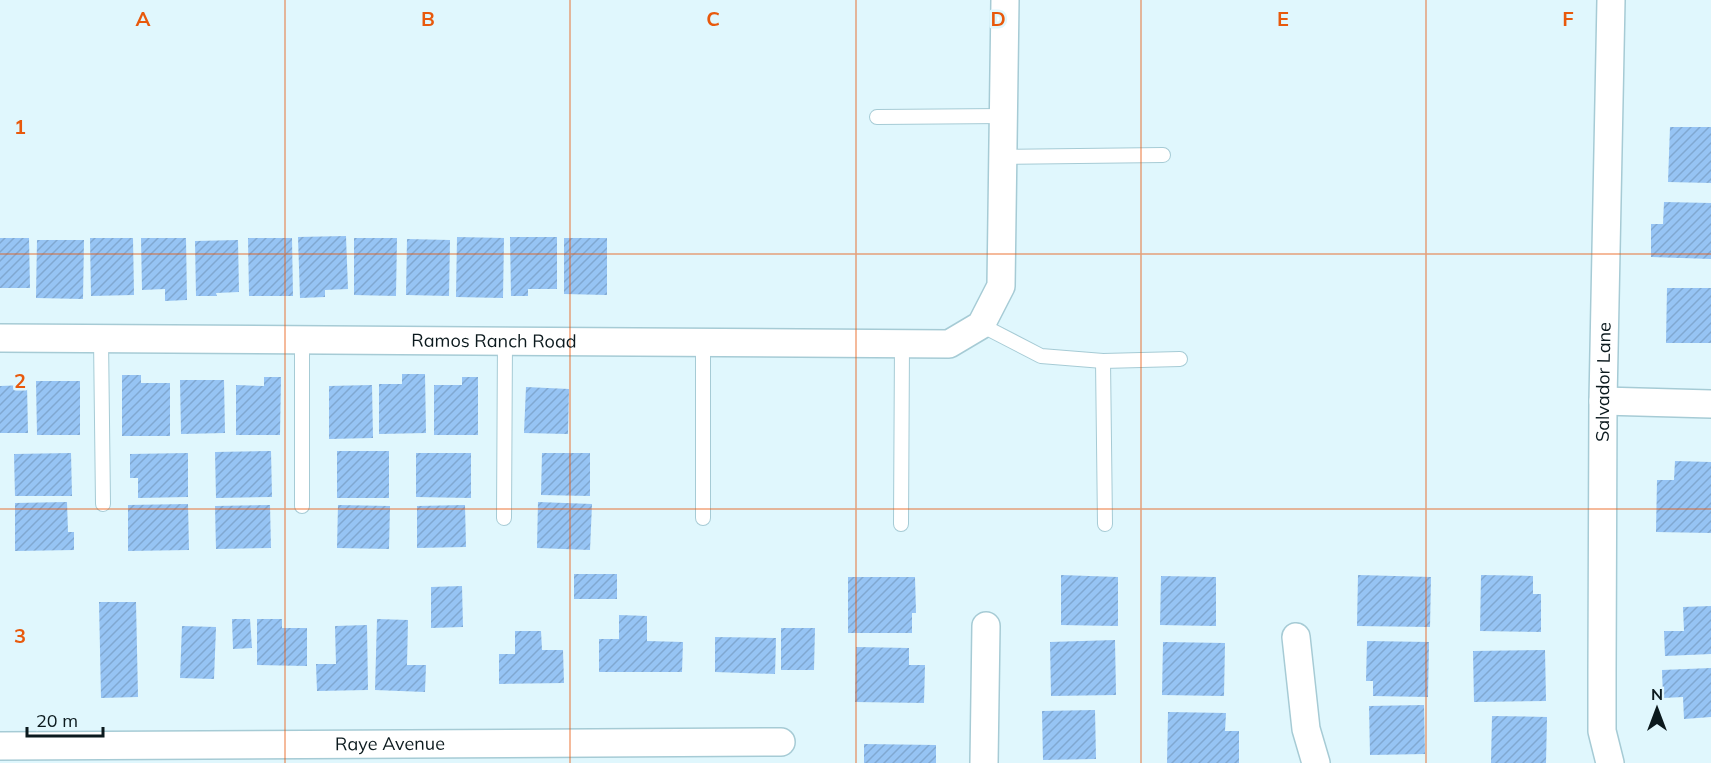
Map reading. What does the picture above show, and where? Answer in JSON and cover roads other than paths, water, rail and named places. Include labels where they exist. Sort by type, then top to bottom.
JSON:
[{"type":"street","points":[[981,325],[1001,286],[1005,0]]},
{"type":"street","name":"Salvador Lane","points":[[1610,763],[1602,732],[1603,401],[1611,0]]},
{"type":"street","name":"Ramos Ranch Road","points":[[0,338],[949,344],[981,325]]},
{"type":"street","points":[[1603,401],[1711,404]]},
{"type":"street","points":[[984,763],[986,626]]},
{"type":"street","points":[[1296,637],[1306,729],[1316,763]]},
{"type":"street","name":"Raye Avenue","points":[[0,746],[781,742]]},
{"type":"lane","points":[[877,117],[1003,116]]},
{"type":"lane","points":[[1002,157],[1163,155]]},
{"type":"lane","points":[[981,325],[1041,356],[1103,361],[1180,359]]},
{"type":"lane","points":[[101,339],[103,504]]},
{"type":"lane","points":[[302,340],[302,506]]},
{"type":"lane","points":[[504,342],[504,518]]},
{"type":"lane","points":[[703,343],[703,518]]},
{"type":"lane","points":[[901,524],[902,344]]},
{"type":"lane","points":[[1103,361],[1105,524]]}]
